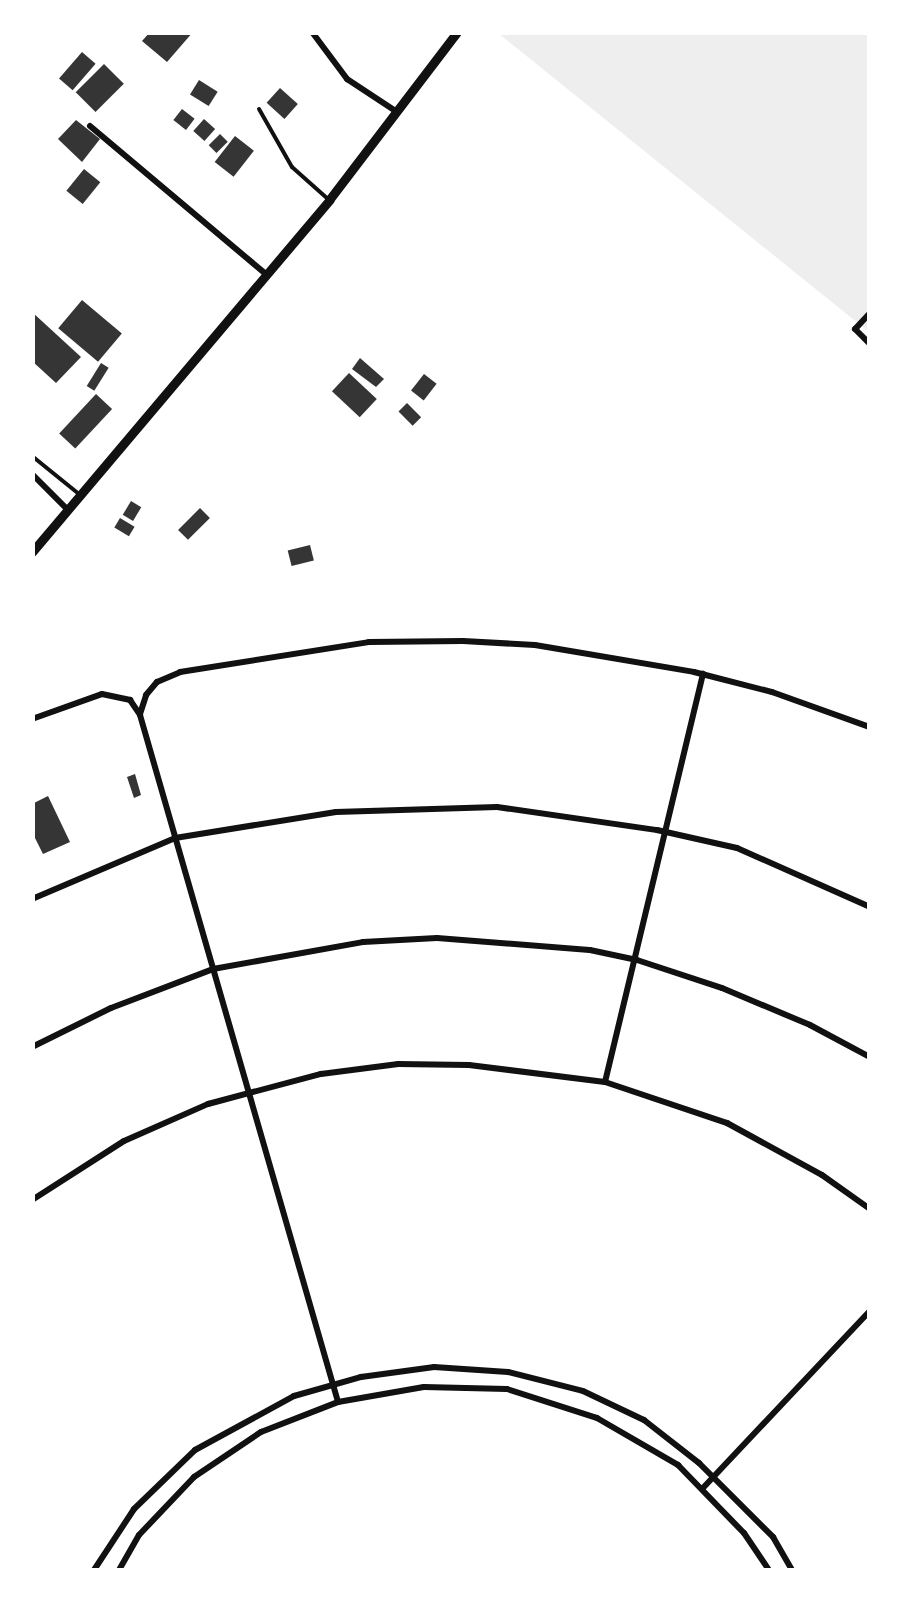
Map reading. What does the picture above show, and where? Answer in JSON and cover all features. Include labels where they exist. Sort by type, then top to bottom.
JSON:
[{"type":"street","points":[[312,32],[347,79],[397,112]]},
{"type":"street","points":[[32,552],[70,512],[329,200],[457,32]]},
{"type":"street","points":[[90,126],[266,275]]},
{"type":"street","points":[[870,313],[855,329],[870,344]]},
{"type":"street","points":[[32,474],[70,512]]},
{"type":"street","points":[[140,715],[146,695],[157,682],[180,672],[370,642],[535,645],[703,674],[772,692],[870,727]]},
{"type":"street","points":[[605,1082],[703,674]]},
{"type":"street","points":[[32,719],[102,694],[119,694],[140,715],[338,1402]]},
{"type":"street","points":[[32,899],[175,838],[336,812],[498,807],[658,830],[737,848],[870,906]]},
{"type":"street","points":[[32,1047],[111,1008],[213,969],[325,948],[438,938],[590,950],[637,960],[722,988],[810,1026],[870,1058]]},
{"type":"street","points":[[32,1200],[124,1141],[248,1090],[398,1064],[469,1065],[605,1082],[727,1123],[822,1175],[870,1209]]},
{"type":"street","points":[[702,1489],[870,1311]]},
{"type":"street","points":[[94,1570],[134,1509],[194,1450],[294,1396],[333,1384],[434,1367],[508,1372],[584,1391],[644,1420],[714,1477],[774,1537],[792,1570]]},
{"type":"street","points":[[119,1570],[138,1535],[194,1477],[261,1432],[338,1402],[424,1387],[507,1389],[597,1418],[678,1464],[744,1533],[769,1570]]},
{"type":"lane","points":[[259,109],[292,167],[329,200]]},
{"type":"lane","points":[[32,456],[83,496]]},
{"type":"shaded area","points":[[498,33],[869,33],[869,332]]},
{"type":"building","points":[[150,32],[193,32],[167,62],[142,41]]},
{"type":"building","points":[[82,52],[96,64],[73,90],[59,78]]},
{"type":"building","points":[[104,64],[124,84],[96,112],[76,92]]},
{"type":"building","points":[[199,80],[218,92],[209,106],[190,94]]},
{"type":"building","points":[[280,88],[298,104],[284,119],[267,103]]},
{"type":"building","points":[[182,109],[195,119],[186,130],[173,120]]},
{"type":"building","points":[[204,119],[215,129],[204,141],[193,131]]},
{"type":"building","points":[[76,120],[100,139],[82,162],[58,139]]},
{"type":"building","points":[[220,134],[228,142],[216,153],[209,145]]},
{"type":"building","points":[[235,136],[254,151],[234,177],[215,162]]},
{"type":"building","points":[[84,169],[100,182],[83,204],[66,191]]},
{"type":"building","points":[[82,300],[122,333],[98,362],[58,328]]},
{"type":"building","points":[[32,312],[81,357],[56,383],[32,361]]},
{"type":"building","points":[[360,358],[384,379],[376,387],[352,369]]},
{"type":"building","points":[[101,363],[109,368],[94,391],[87,386]]},
{"type":"building","points":[[349,373],[377,399],[360,417],[332,391]]},
{"type":"building","points":[[424,374],[437,384],[424,400],[411,391]]},
{"type":"building","points":[[96,394],[112,409],[75,448],[59,433]]},
{"type":"building","points":[[407,403],[421,417],[413,426],[399,411]]},
{"type":"building","points":[[131,501],[141,507],[133,521],[123,515]]},
{"type":"building","points":[[200,508],[210,518],[188,540],[178,530]]},
{"type":"building","points":[[120,518],[135,527],[129,536],[114,527]]},
{"type":"building","points":[[310,545],[314,561],[292,566],[288,551]]},
{"type":"building","points":[[135,774],[141,795],[134,798],[127,777]]},
{"type":"building","points":[[48,796],[70,842],[43,854],[32,832],[32,804]]}]
